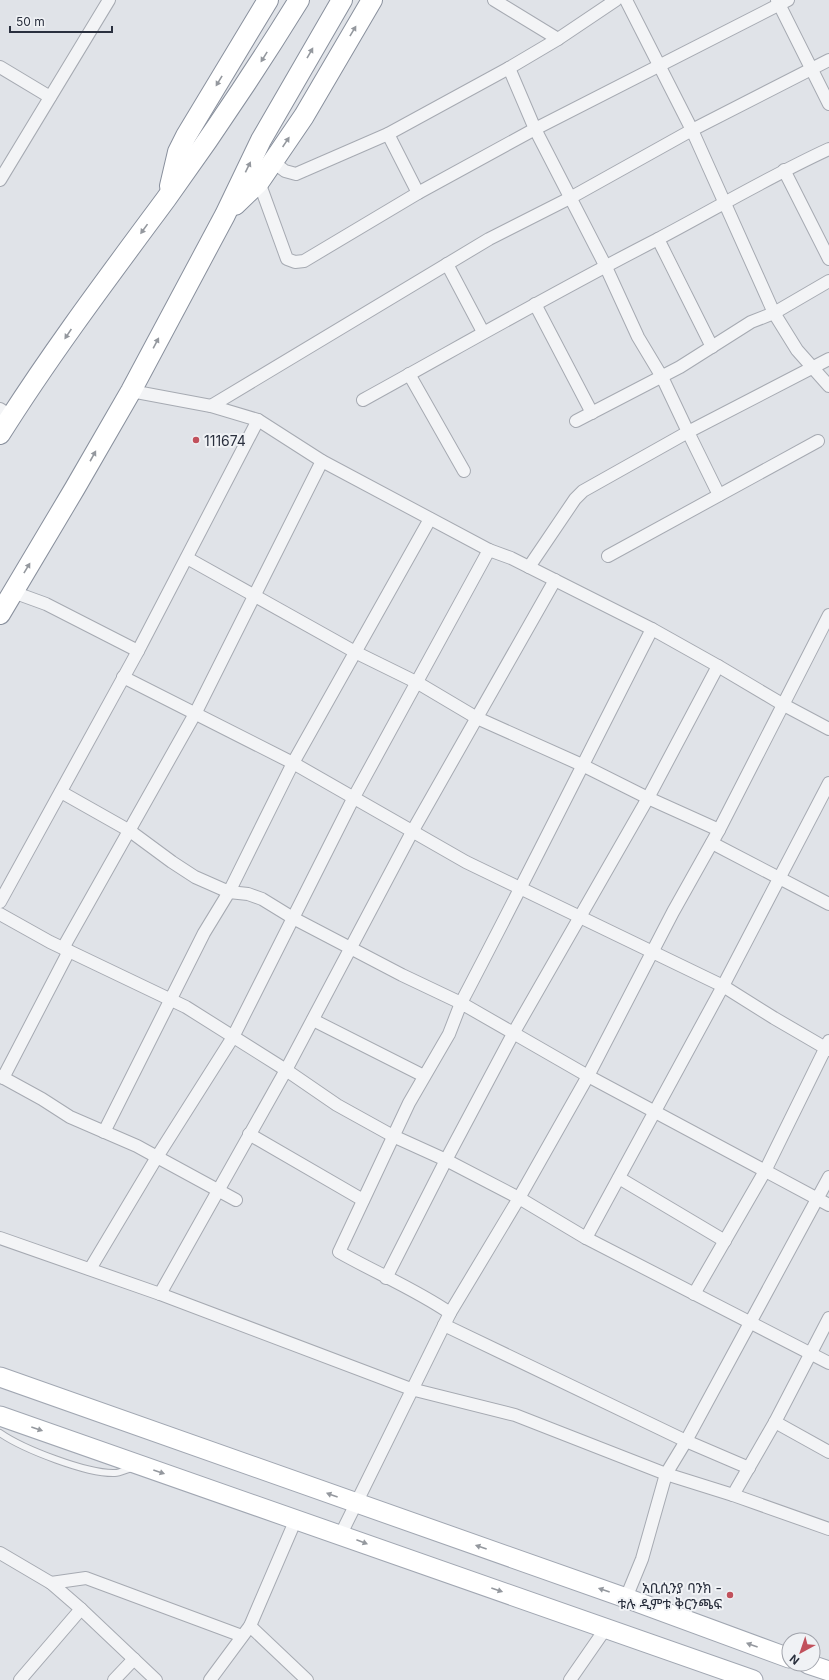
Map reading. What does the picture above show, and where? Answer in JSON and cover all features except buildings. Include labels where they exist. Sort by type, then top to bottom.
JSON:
[{"type":"highway","points":[[167,197],[178,152],[186,136],[268,0]]},
{"type":"highway","points":[[0,434],[6,413],[73,326],[167,197],[259,65],[299,0]]},
{"type":"highway","points":[[0,614],[76,488],[225,215],[281,104],[342,0]]},
{"type":"highway","points":[[225,215],[259,182],[273,162],[304,116],[372,0]]},
{"type":"main road","points":[[0,1377],[626,1598],[781,1655]]},
{"type":"main road","points":[[0,1416],[753,1680]]},
{"type":"street","points":[[0,180],[109,0]]},
{"type":"street","points":[[494,0],[558,39]]},
{"type":"street","points":[[273,162],[285,171],[296,174],[388,134],[509,68],[558,39],[616,0]]},
{"type":"street","points":[[626,0],[692,130],[726,202],[774,313],[797,350],[813,366],[829,386]]},
{"type":"street","points":[[259,182],[288,259],[295,262],[304,261],[418,193],[535,129],[782,1],[812,70],[829,104]]},
{"type":"street","points":[[211,406],[490,239],[570,198],[692,130],[829,60]]},
{"type":"street","points":[[0,67],[50,97]]},
{"type":"street","points":[[509,68],[535,129],[605,265],[638,337],[662,377],[719,495]]},
{"type":"street","points":[[388,134],[418,193]]},
{"type":"street","points":[[363,400],[605,265],[658,239],[784,170],[829,149]]},
{"type":"street","points":[[784,170],[829,259]]},
{"type":"street","points":[[658,239],[712,347]]},
{"type":"street","points":[[447,264],[484,332]]},
{"type":"street","points":[[576,421],[662,377],[751,322],[774,313],[829,281]]},
{"type":"street","points":[[535,304],[592,413]]},
{"type":"street","points":[[529,567],[575,499],[583,491],[688,432],[829,359]]},
{"type":"street","points":[[409,374],[464,471]]},
{"type":"street","points":[[130,391],[211,406],[258,420],[322,461],[489,550],[511,558],[652,629],[782,704],[829,729]]},
{"type":"street","points":[[0,902],[138,651],[258,420]]},
{"type":"street","points":[[608,556],[818,441]]},
{"type":"street","points":[[236,1200],[137,1146],[70,1117],[42,1099],[1,1077],[66,950],[196,712],[322,461]]},
{"type":"street","points":[[104,1132],[204,933],[229,892],[293,763],[357,653],[430,519]]},
{"type":"street","points":[[90,1269],[232,1036],[354,797],[418,683],[489,550]]},
{"type":"street","points":[[186,558],[357,653],[418,683],[477,718],[582,765],[648,798],[719,830]]},
{"type":"street","points":[[160,1294],[217,1190],[286,1070],[412,832],[555,580]]},
{"type":"street","points":[[13,592],[53,607],[138,651]]},
{"type":"street","points":[[340,1534],[450,1313],[519,1198],[588,1076],[653,951],[719,830],[782,704],[829,615]]},
{"type":"street","points":[[450,1313],[425,1296],[386,1278],[339,1252],[393,1136],[424,1076],[449,1034],[461,1003],[521,889],[582,765],[652,629]]},
{"type":"street","points":[[386,1278],[446,1160],[514,1032],[648,798],[718,666]]},
{"type":"street","points":[[123,677],[196,712],[293,763],[466,862],[723,986],[774,1018],[828,1046],[765,1171],[694,1294]]},
{"type":"street","points":[[586,1238],[723,986],[778,878],[829,783]]},
{"type":"street","points":[[61,792],[130,831],[172,862],[196,877],[229,892],[248,894],[262,899],[293,918],[352,947],[402,975],[461,1003],[493,1023],[514,1032],[588,1076],[829,1205]]},
{"type":"street","points":[[712,843],[829,904]]},
{"type":"street","points":[[0,914],[66,950],[186,1007],[286,1070],[337,1105],[393,1136],[446,1160],[519,1198],[586,1238],[829,1363]]},
{"type":"street","points":[[313,1020],[424,1076]]},
{"type":"street","points":[[249,1134],[363,1200]]},
{"type":"street","points":[[626,1598],[642,1559],[666,1474],[686,1441],[829,1177]]},
{"type":"street","points":[[619,1178],[725,1241]]},
{"type":"street","points":[[0,1238],[160,1294],[411,1389],[515,1415],[666,1474],[733,1495],[829,1529]]},
{"type":"street","points":[[733,1495],[775,1422],[829,1318]]},
{"type":"street","points":[[444,1325],[686,1441],[749,1468]]},
{"type":"street","points":[[775,1422],[829,1452]]},
{"type":"street","points":[[210,1680],[250,1626],[296,1519]]},
{"type":"street","points":[[0,1553],[51,1583],[81,1609],[156,1680]]},
{"type":"street","points":[[51,1583],[86,1578],[242,1636]]},
{"type":"street","points":[[20,1680],[81,1609]]},
{"type":"street","points":[[250,1626],[307,1680]]},
{"type":"street","points":[[570,1680],[606,1628]]},
{"type":"street","points":[[114,1680],[134,1659]]},
{"type":"lane","points":[[0,1433],[14,1443],[63,1461],[100,1472],[116,1473],[139,1465]]},
{"type":"place","name":"111674","points":[[196,440]]},
{"type":"place","name":"አቢሲንያ ባንክ - ቱሉ ዲምቱ ቅርንጫፍ","points":[[730,1595]]}]
